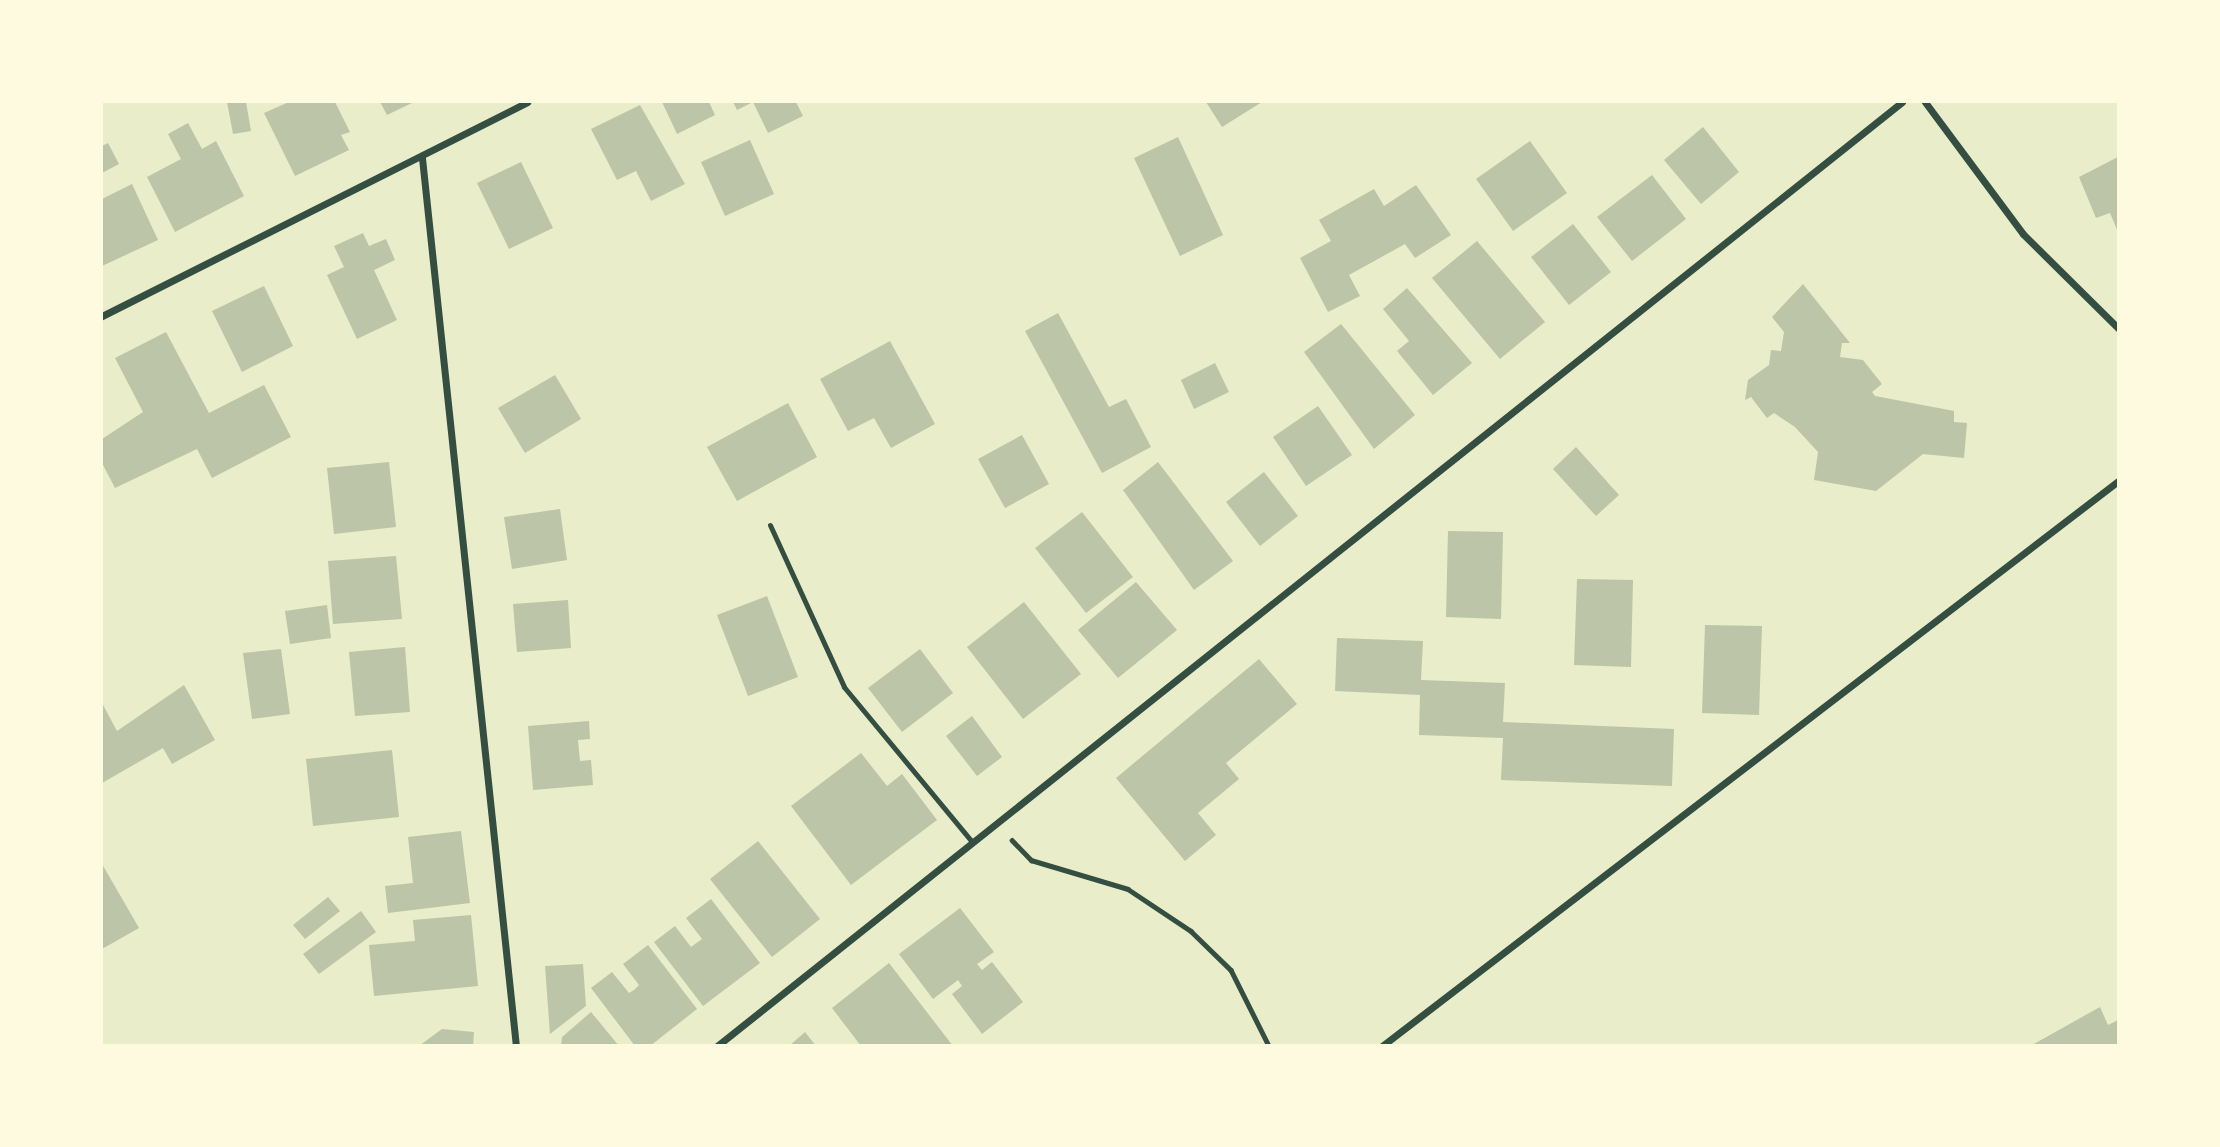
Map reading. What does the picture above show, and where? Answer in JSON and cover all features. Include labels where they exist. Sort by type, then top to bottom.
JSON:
[{"type":"street","points":[[102,316],[422,158],[527,102]]},
{"type":"street","points":[[717,1045],[973,844],[1902,102]]},
{"type":"street","points":[[1925,102],[2023,234],[2119,328]]},
{"type":"street","points":[[422,158],[516,1045]]},
{"type":"street","points":[[1382,1045],[2119,481]]},
{"type":"lane","points":[[770,525],[844,687],[973,844]]},
{"type":"path","points":[[996,824],[1031,860],[1128,889],[1191,931],[1231,970],[1269,1045]]},
{"type":"building","points":[[227,102],[246,102],[251,131],[233,134]]},
{"type":"building","points":[[289,102],[335,102],[350,132],[341,135],[349,150],[295,176],[264,113]]},
{"type":"building","points":[[380,102],[414,102],[387,115]]},
{"type":"building","points":[[662,102],[709,102],[715,115],[677,134]]},
{"type":"building","points":[[733,102],[753,102],[737,110]]},
{"type":"building","points":[[753,102],[796,102],[803,116],[768,133]]},
{"type":"building","points":[[1206,102],[1262,102],[1222,127]]},
{"type":"building","points":[[640,105],[685,184],[651,201],[636,171],[617,180],[591,129]]},
{"type":"building","points":[[188,123],[202,149],[216,141],[244,196],[175,232],[147,177],[181,159],[168,134]]},
{"type":"building","points":[[1703,127],[1739,172],[1701,204],[1664,160]]},
{"type":"building","points":[[1178,137],[1223,235],[1180,256],[1134,158]]},
{"type":"building","points":[[750,140],[774,194],[725,216],[701,162]]},
{"type":"building","points":[[1530,141],[1567,193],[1513,231],[1476,179]]},
{"type":"building","points":[[108,143],[119,164],[102,173],[102,146]]},
{"type":"building","points":[[2118,157],[2118,232],[2110,213],[2096,218],[2079,177]]},
{"type":"building","points":[[521,162],[553,228],[509,249],[477,183]]},
{"type":"building","points":[[1652,175],[1686,219],[1632,261],[1597,217]]},
{"type":"building","points":[[132,184],[158,240],[102,266],[102,199]]},
{"type":"building","points":[[1416,185],[1451,235],[1415,258],[1405,244],[1349,275],[1360,296],[1328,312],[1300,258],[1331,241],[1319,220],[1374,189],[1384,206]]},
{"type":"building","points":[[1573,224],[1611,272],[1569,305],[1531,257]]},
{"type":"building","points":[[363,233],[369,246],[386,239],[395,260],[374,270],[397,320],[357,339],[327,275],[344,267],[334,246]]},
{"type":"building","points":[[1477,241],[1545,322],[1500,359],[1432,278]]},
{"type":"building","points":[[1803,284],[1850,343],[1842,343],[1840,357],[1863,360],[1882,384],[1872,392],[1875,396],[1954,411],[1954,422],[1967,423],[1964,458],[1923,454],[1876,491],[1814,480],[1818,452],[1795,427],[1774,413],[1767,418],[1751,397],[1745,400],[1748,380],[1769,365],[1771,350],[1781,351],[1784,332],[1772,317]]},
{"type":"building","points":[[264,286],[293,346],[242,372],[212,311]]},
{"type":"building","points":[[1407,288],[1472,363],[1433,395],[1397,351],[1409,341],[1383,309]]},
{"type":"building","points":[[1058,313],[1109,407],[1126,399],[1151,447],[1102,473],[1025,331]]},
{"type":"building","points":[[1341,324],[1415,415],[1374,449],[1304,352]]},
{"type":"building","points":[[166,332],[209,413],[264,385],[291,437],[212,478],[197,449],[115,488],[102,463],[102,439],[143,412],[115,358]]},
{"type":"building","points":[[890,341],[935,424],[891,448],[874,418],[848,431],[820,379]]},
{"type":"building","points":[[1215,363],[1229,392],[1194,409],[1181,380]]},
{"type":"building","points":[[555,375],[581,419],[525,453],[498,408]]},
{"type":"building","points":[[788,403],[817,457],[737,501],[707,447]]},
{"type":"building","points":[[1318,406],[1352,455],[1306,486],[1273,437]]},
{"type":"building","points":[[1022,435],[1049,484],[1005,508],[978,459]]},
{"type":"building","points":[[1576,447],[1619,495],[1596,516],[1553,469]]},
{"type":"building","points":[[389,462],[396,527],[334,534],[327,468]]},
{"type":"building","points":[[1158,462],[1233,561],[1194,590],[1123,490]]},
{"type":"building","points":[[1264,472],[1298,516],[1260,546],[1226,502]]},
{"type":"building","points":[[560,509],[567,560],[512,569],[504,517]]},
{"type":"building","points":[[1082,512],[1133,577],[1086,613],[1035,548]]},
{"type":"building","points":[[1448,531],[1503,532],[1501,619],[1446,617]]},
{"type":"building","points":[[396,556],[402,619],[333,624],[328,561]]},
{"type":"building","points":[[1577,579],[1633,580],[1631,667],[1574,665]]},
{"type":"building","points":[[1136,582],[1177,630],[1118,678],[1078,630]]},
{"type":"building","points":[[767,596],[798,677],[748,696],[717,615]]},
{"type":"building","points":[[568,600],[571,648],[517,652],[513,604]]},
{"type":"building","points":[[1024,602],[1081,674],[1023,719],[967,647]]},
{"type":"building","points":[[327,605],[331,638],[290,644],[285,611]]},
{"type":"building","points":[[1705,625],[1762,626],[1759,715],[1702,713]]},
{"type":"building","points":[[1337,638],[1423,641],[1421,680],[1505,683],[1503,722],[1674,729],[1672,786],[1501,780],[1503,738],[1419,735],[1420,695],[1335,691]]},
{"type":"building","points":[[405,647],[410,712],[355,716],[349,652]]},
{"type":"building","points":[[281,649],[290,714],[252,719],[243,653]]},
{"type":"building","points":[[920,649],[953,693],[902,732],[868,688]]},
{"type":"building","points":[[1259,659],[1297,704],[1226,763],[1239,779],[1198,813],[1216,835],[1185,861],[1116,778]]},
{"type":"building","points":[[184,685],[215,740],[172,764],[163,748],[102,783],[102,703],[117,731]]},
{"type":"building","points":[[972,716],[1002,757],[977,776],[946,736]]},
{"type":"building","points":[[589,721],[590,739],[578,740],[580,761],[591,760],[593,785],[533,790],[528,726]]},
{"type":"building","points":[[392,750],[399,817],[313,826],[306,759]]},
{"type":"building","points":[[861,753],[887,786],[902,774],[937,820],[851,885],[791,806]]},
{"type":"building","points":[[461,831],[470,903],[388,913],[385,886],[413,883],[408,837]]},
{"type":"building","points":[[758,841],[820,919],[772,957],[710,879]]},
{"type":"building","points":[[102,864],[139,928],[102,949]]},
{"type":"building","points":[[328,897],[340,911],[305,939],[293,925]]},
{"type":"building","points":[[711,899],[760,963],[703,1006],[654,942],[675,926],[691,947],[702,939],[686,918]]},
{"type":"building","points":[[960,908],[994,952],[977,964],[982,970],[992,962],[1023,1002],[982,1034],[952,994],[962,986],[958,980],[933,999],[899,954]]},
{"type":"building","points":[[361,911],[376,932],[319,974],[303,954]]},
{"type":"building","points":[[471,915],[478,986],[374,996],[369,945],[415,941],[413,920]]},
{"type":"building","points":[[648,945],[697,1009],[650,1046],[635,1046],[591,988],[612,972],[629,993],[634,990],[639,985],[623,964]]},
{"type":"building","points":[[889,963],[953,1046],[861,1046],[832,1008]]},
{"type":"building","points":[[583,964],[586,1006],[550,1034],[545,966]]},
{"type":"building","points":[[2100,1007],[2108,1025],[2118,1020],[2118,1046],[2030,1046]]},
{"type":"building","points":[[591,1012],[619,1046],[561,1046],[562,1037]]},
{"type":"building","points":[[442,1029],[474,1032],[473,1046],[419,1046]]},
{"type":"building","points":[[805,1032],[816,1046],[789,1046]]}]
